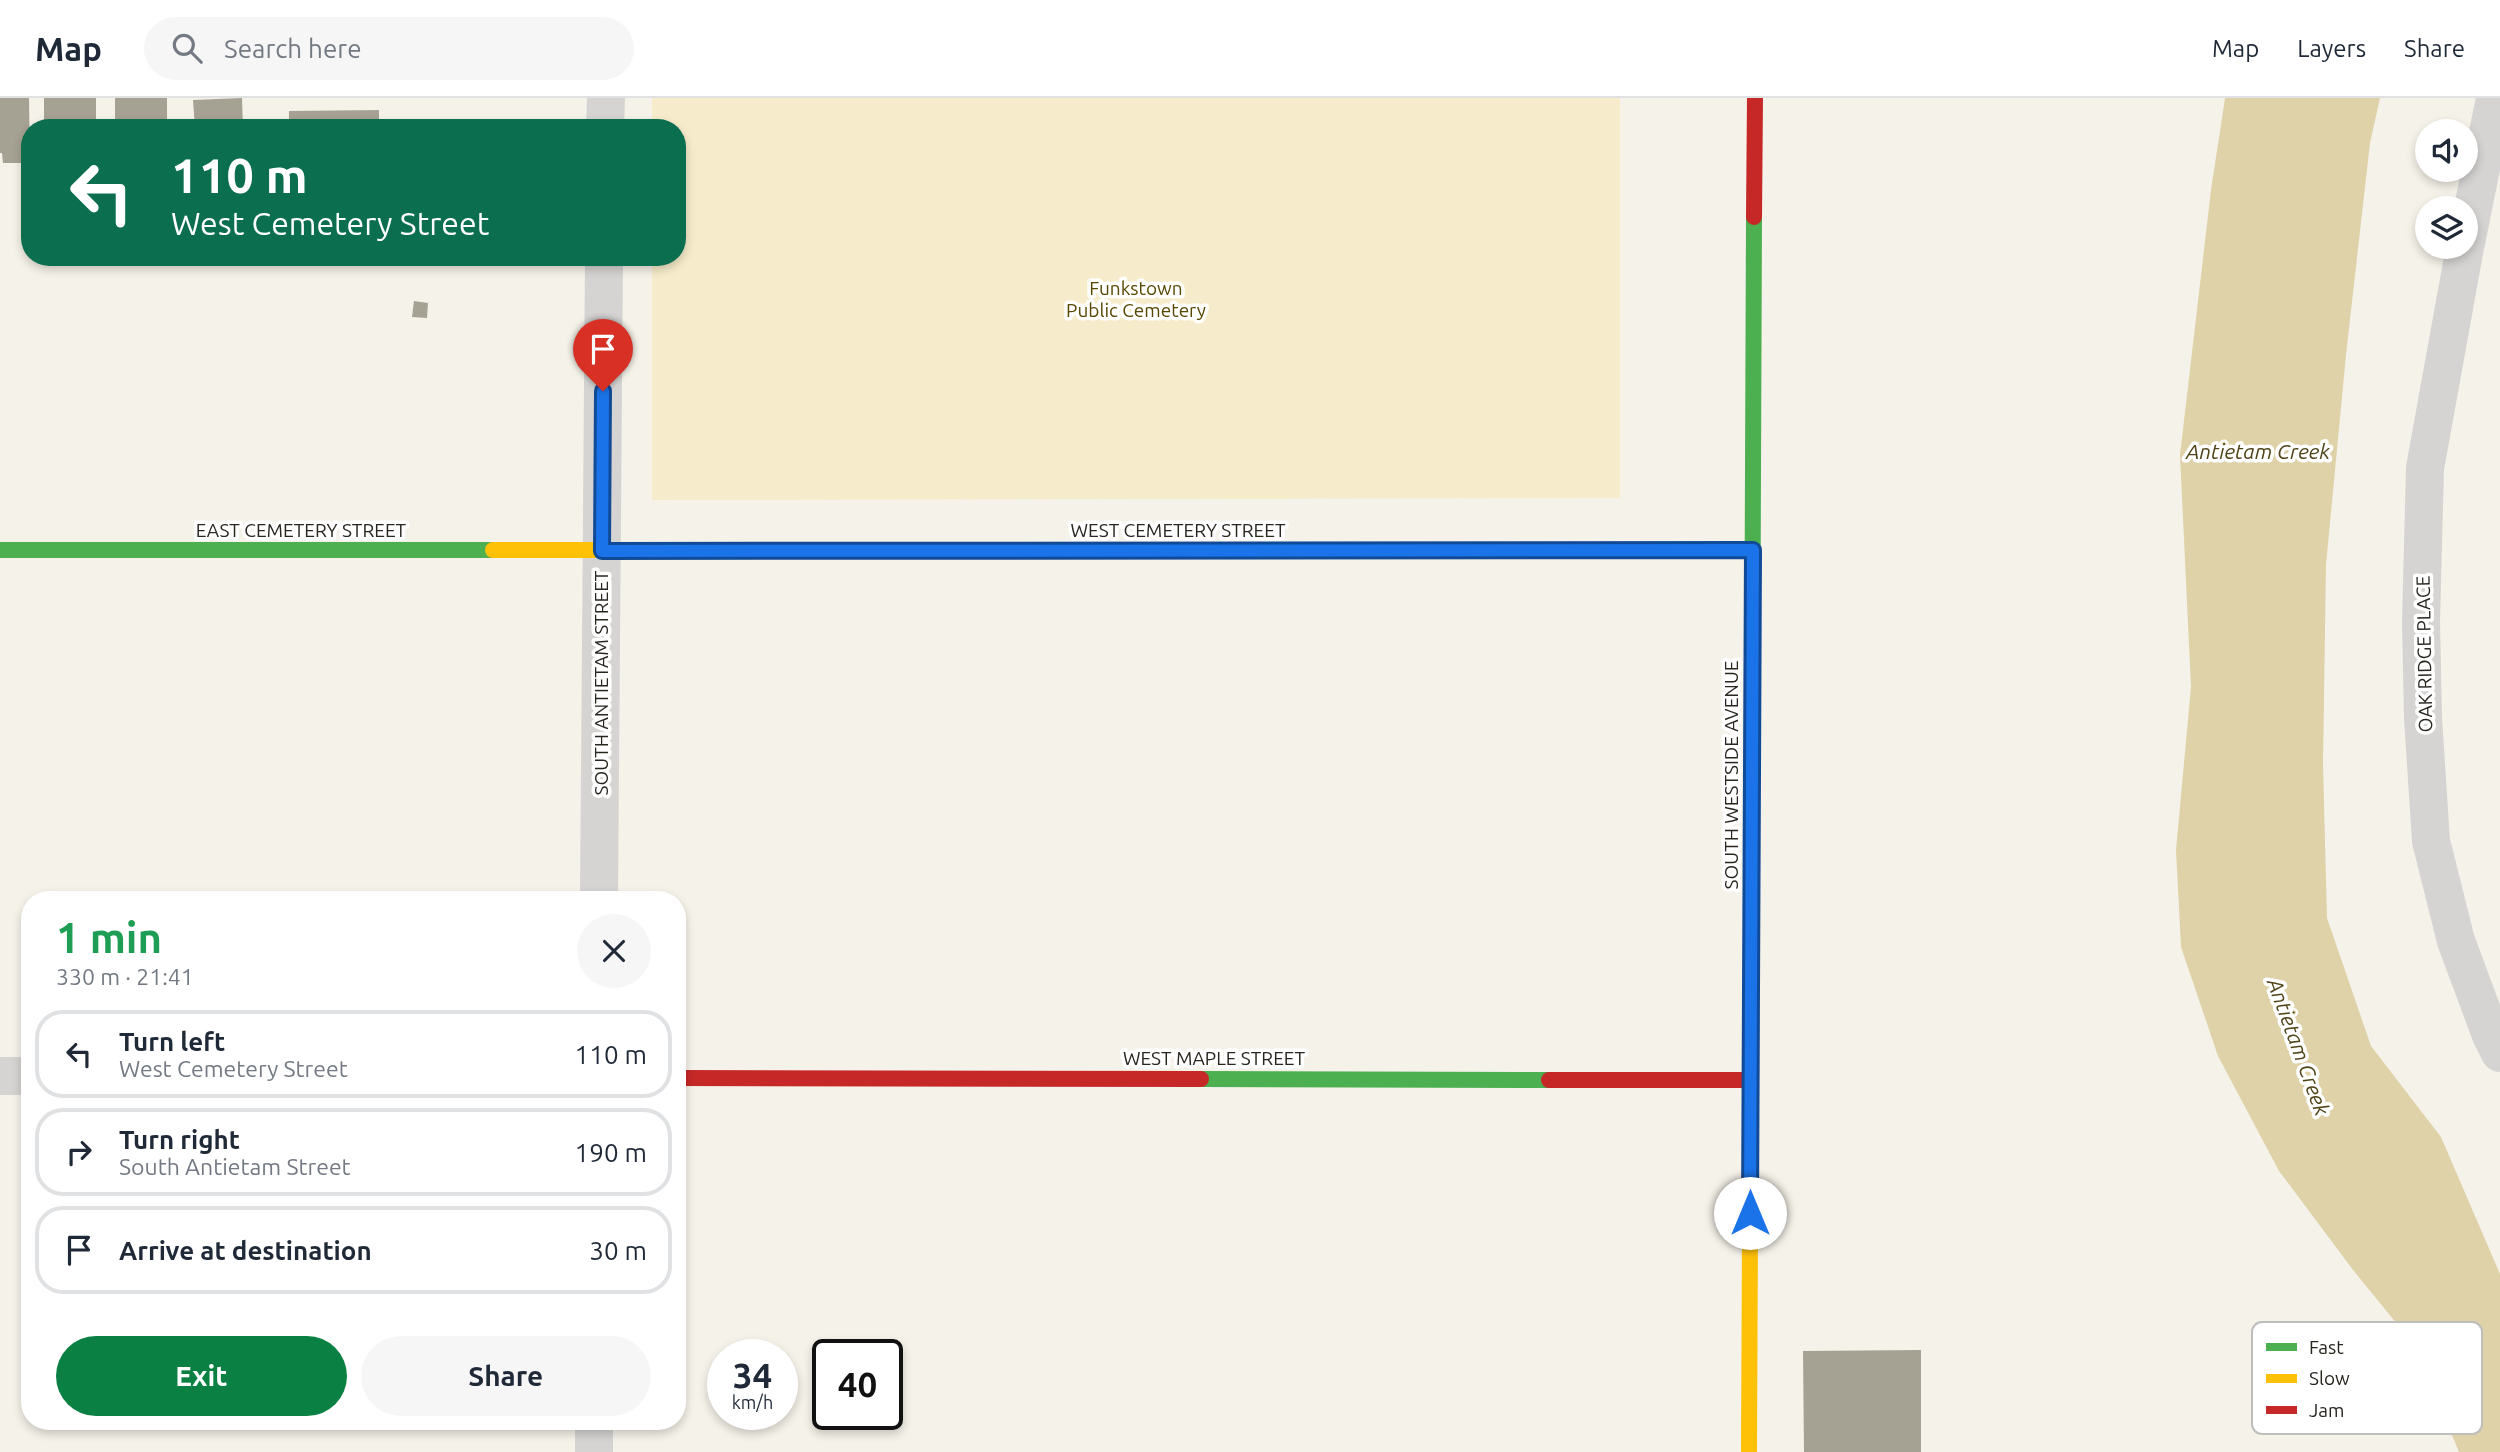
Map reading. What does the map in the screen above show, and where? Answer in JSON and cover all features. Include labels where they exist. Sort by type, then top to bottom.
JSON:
[{"type":"street","points":[[605,119],[606,98]]},
{"type":"street","name":"SOUTH WESTSIDE AVENUE","points":[[1749,1452],[1755,98]]},
{"type":"street","name":"OAK RIDGE PLACE","points":[[2475,196],[2495,98]]},
{"type":"street","name":"OAK RIDGE PLACE","points":[[2463,259],[2426,468],[2421,621],[2423,718],[2431,841],[2456,941],[2500,1053]]},
{"type":"street","name":"SOUTH ANTIETAM STREET","points":[[599,891],[604,266]]},
{"type":"street","name":"EAST CEMETERY STREET","points":[[0,550],[602,551]]},
{"type":"street","name":"WEST CEMETERY STREET","points":[[602,551],[1753,550]]},
{"type":"street","points":[[0,1076],[21,1076]]},
{"type":"street","name":"WEST MAPLE STREET","points":[[686,1078],[1751,1080]]},
{"type":"street","points":[[594,1430],[594,1452]]},
{"type":"green space","name":"Funkstown Public Cemetery","points":[[652,98],[1620,98],[1620,498],[652,500],[652,266],[686,266],[686,119],[652,119]]},
{"type":"water","name":"Antietam Creek","points":[[2225,98],[2380,98],[2370,143],[2326,565],[2323,765],[2327,918],[2371,1046],[2441,1137],[2500,1274],[2500,1452],[2459,1452],[2452,1434],[2482,1434],[2482,1322],[2395,1322],[2353,1270],[2279,1171],[2218,1056],[2181,947],[2176,850],[2191,687],[2180,455],[2211,190]]},
{"type":"building","points":[[0,98],[29,98],[29,119],[21,119],[21,163],[3,163],[0,153]]},
{"type":"building","points":[[44,98],[96,98],[96,119],[44,119]]},
{"type":"building","points":[[115,98],[167,98],[167,119],[115,119]]},
{"type":"building","points":[[242,98],[243,119],[194,119],[193,100]]},
{"type":"building","points":[[379,110],[379,119],[289,119],[289,111]]},
{"type":"building","points":[[414,301],[428,303],[427,318],[412,317]]},
{"type":"building","points":[[1921,1350],[1921,1452],[1804,1452],[1803,1351]]},
{"type":"traffic: fast","points":[[1752,726],[1754,217]]},
{"type":"traffic: fast","points":[[0,550],[493,550]]},
{"type":"traffic: fast","points":[[1074,550],[1371,550]]},
{"type":"traffic: fast","points":[[1201,1079],[1549,1080]]},
{"type":"traffic: slow","points":[[493,550],[1074,550]]},
{"type":"traffic: slow","points":[[1749,1452],[1751,1010]]},
{"type":"traffic: jam","points":[[1754,217],[1755,98]]},
{"type":"traffic: jam","points":[[1371,550],[1753,550]]},
{"type":"traffic: jam","points":[[1751,1010],[1752,726]]},
{"type":"traffic: jam","points":[[686,1078],[1201,1079]]},
{"type":"traffic: jam","points":[[1549,1080],[1751,1080]]},
{"type":"route","points":[[603,391],[602,551],[1753,550],[1750,1213]]}]
